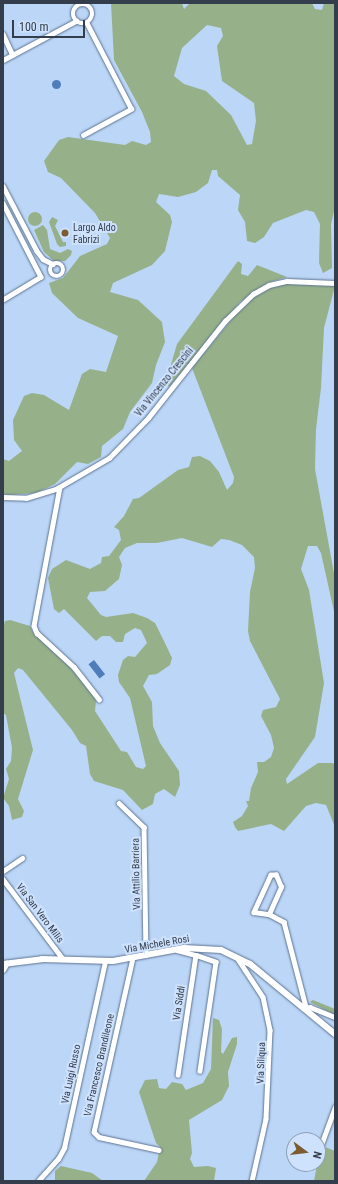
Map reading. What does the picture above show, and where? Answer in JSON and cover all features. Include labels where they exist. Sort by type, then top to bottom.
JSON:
[{"type":"street","points":[[86,3],[92,10],[91,20],[87,24],[82,25],[76,21],[77,4],[86,3]]},
{"type":"street","points":[[3,60],[76,21]]},
{"type":"street","points":[[83,135],[131,109],[87,24]]},
{"type":"street","points":[[3,34],[13,55]]},
{"type":"street","points":[[3,186],[37,251],[43,259],[53,264],[62,265],[64,273],[58,278],[50,274],[41,277],[3,300]]},
{"type":"street","points":[[3,204],[41,277]]},
{"type":"street","points":[[50,274],[53,264]]},
{"type":"street","name":"Via Vincenzo Crescini","points":[[3,497],[26,498],[60,487],[101,464],[148,418],[225,320],[250,297],[265,287],[282,282],[335,283]]},
{"type":"street","points":[[60,487],[34,626],[37,634],[74,667],[99,699]]},
{"type":"street","name":"Via Attilio Barriera","points":[[119,803],[144,827],[146,955]]},
{"type":"street","points":[[3,871],[22,858]]},
{"type":"street","points":[[269,914],[282,887],[276,875],[271,875],[254,912],[269,914],[284,922],[304,1008],[335,1017]]},
{"type":"street","name":"Via San Vero Milis","points":[[3,879],[63,959]]},
{"type":"street","name":"Via Michele Rosi","points":[[5,964],[63,959],[105,962],[175,949],[207,948],[234,954],[254,967],[335,1034]]},
{"type":"street","points":[[175,949],[216,962],[200,1071]]},
{"type":"street","name":"Via Siliqua","points":[[234,954],[261,992],[270,1025],[266,1119],[252,1181]]},
{"type":"street","name":"Via Siddi","points":[[178,1075],[196,955]]},
{"type":"street","name":"Via Francesco Brandileone","points":[[133,958],[94,1132],[99,1137],[159,1150]]},
{"type":"street","name":"Via Luigi Russo","points":[[38,1181],[58,1159],[64,1148],[105,962]]},
{"type":"street","points":[[3,970],[5,964]]},
{"type":"street","points":[[326,1132],[335,1106]]},
{"type":"green space","points":[[111,3],[182,3],[184,9],[190,3],[312,3],[315,9],[322,10],[324,3],[335,3],[335,207],[331,224],[332,268],[323,273],[319,263],[320,224],[314,212],[306,210],[273,223],[264,237],[255,243],[247,241],[245,222],[238,210],[240,195],[218,176],[217,170],[212,170],[208,183],[196,192],[178,197],[159,194],[156,202],[170,215],[172,222],[165,251],[152,265],[113,283],[110,292],[138,300],[162,322],[165,342],[156,365],[152,383],[130,412],[123,429],[102,446],[101,457],[88,464],[77,462],[55,484],[36,493],[3,494],[3,459],[9,461],[22,451],[14,440],[13,420],[24,396],[32,393],[44,395],[69,410],[82,374],[90,369],[106,372],[118,336],[78,318],[52,293],[49,283],[63,278],[80,256],[107,244],[110,238],[95,213],[61,178],[48,172],[44,161],[59,140],[68,137],[125,145],[132,141],[146,145],[151,142],[150,132],[142,112],[114,60]],"holes":[[[207,25],[221,28],[223,36],[217,46],[222,81],[254,103],[256,121],[252,144],[247,145],[231,115],[206,91],[184,84],[174,76],[182,48]]]},
{"type":"green space","points":[[35,212],[40,214],[42,219],[40,224],[35,226],[30,224],[28,219],[30,214]]},
{"type":"green space","name":"Largo Aldo Fabrizi","points":[[52,217],[58,220],[55,226],[63,242],[66,242],[66,246],[60,247],[57,244],[49,222]]},
{"type":"green space","name":"Largo Aldo Fabrizi","points":[[43,225],[47,230],[50,249],[60,253],[68,249],[72,251],[71,255],[65,261],[54,261],[44,252],[34,230]]},
{"type":"green space","points":[[238,261],[242,264],[241,274],[248,276],[257,265],[287,277],[267,283],[240,302],[169,387],[166,382],[177,344]]},
{"type":"green space","points":[[286,284],[335,286],[324,328],[321,388],[316,429],[315,469],[335,579],[335,616],[321,553],[317,546],[308,546],[301,569],[309,590],[324,683],[315,737],[286,779],[287,784],[318,763],[333,763],[335,765],[335,827],[326,805],[316,803],[306,806],[284,831],[271,824],[238,831],[235,827],[233,822],[242,816],[248,806],[246,801],[249,801],[251,788],[258,772],[257,762],[264,762],[271,757],[274,748],[271,735],[261,716],[263,710],[276,707],[280,699],[250,641],[248,631],[250,592],[255,568],[254,557],[242,545],[229,540],[221,539],[212,547],[182,538],[157,543],[137,543],[125,548],[119,557],[122,565],[119,579],[105,591],[90,592],[87,598],[101,615],[106,617],[133,613],[147,618],[155,623],[172,658],[170,665],[157,674],[149,675],[143,686],[152,702],[153,726],[160,743],[179,771],[180,785],[175,797],[164,789],[155,794],[153,804],[142,810],[123,790],[94,781],[90,774],[86,746],[80,743],[72,730],[23,670],[18,668],[14,673],[33,750],[18,799],[24,811],[22,817],[12,820],[9,806],[3,798],[9,779],[6,769],[11,761],[12,748],[6,715],[3,713],[3,627],[5,621],[10,620],[30,626],[33,633],[58,652],[91,691],[96,701],[95,711],[121,751],[127,752],[136,767],[143,769],[146,766],[130,698],[119,682],[118,675],[123,660],[128,656],[135,657],[147,643],[141,630],[135,628],[125,634],[123,642],[116,642],[110,636],[102,636],[96,641],[64,609],[59,613],[54,609],[48,578],[52,569],[66,560],[90,569],[101,563],[102,557],[109,556],[121,540],[119,530],[114,527],[124,516],[133,499],[139,498],[178,470],[189,467],[192,457],[200,456],[210,461],[219,472],[227,490],[233,483],[234,477],[192,368],[245,303],[273,286]]},
{"type":"green space","points":[[313,1000],[335,1009],[335,1015],[310,1002]]},
{"type":"green space","points":[[213,1018],[219,1020],[222,1029],[221,1052],[223,1054],[232,1038],[237,1037],[237,1044],[228,1072],[229,1086],[222,1100],[189,1120],[192,1153],[190,1159],[194,1167],[208,1166],[216,1168],[214,1181],[144,1181],[157,1162],[160,1147],[156,1143],[139,1092],[145,1080],[157,1079],[159,1088],[166,1089],[172,1082],[182,1084],[186,1090],[203,1083],[211,1069]]},
{"type":"green space","points":[[326,1147],[335,1151],[335,1181],[314,1181],[316,1172],[326,1172]]},
{"type":"green space","points":[[61,1166],[92,1173],[103,1181],[55,1181],[55,1171]]},
{"type":"water","points":[[54,80],[58,80],[60,84],[58,88],[54,88],[52,86],[52,82]]},
{"type":"water","points":[[94,660],[105,674],[100,678],[88,664]]},
{"type":"place","name":"Largo Aldo Fabrizi","points":[[65,233]]}]
